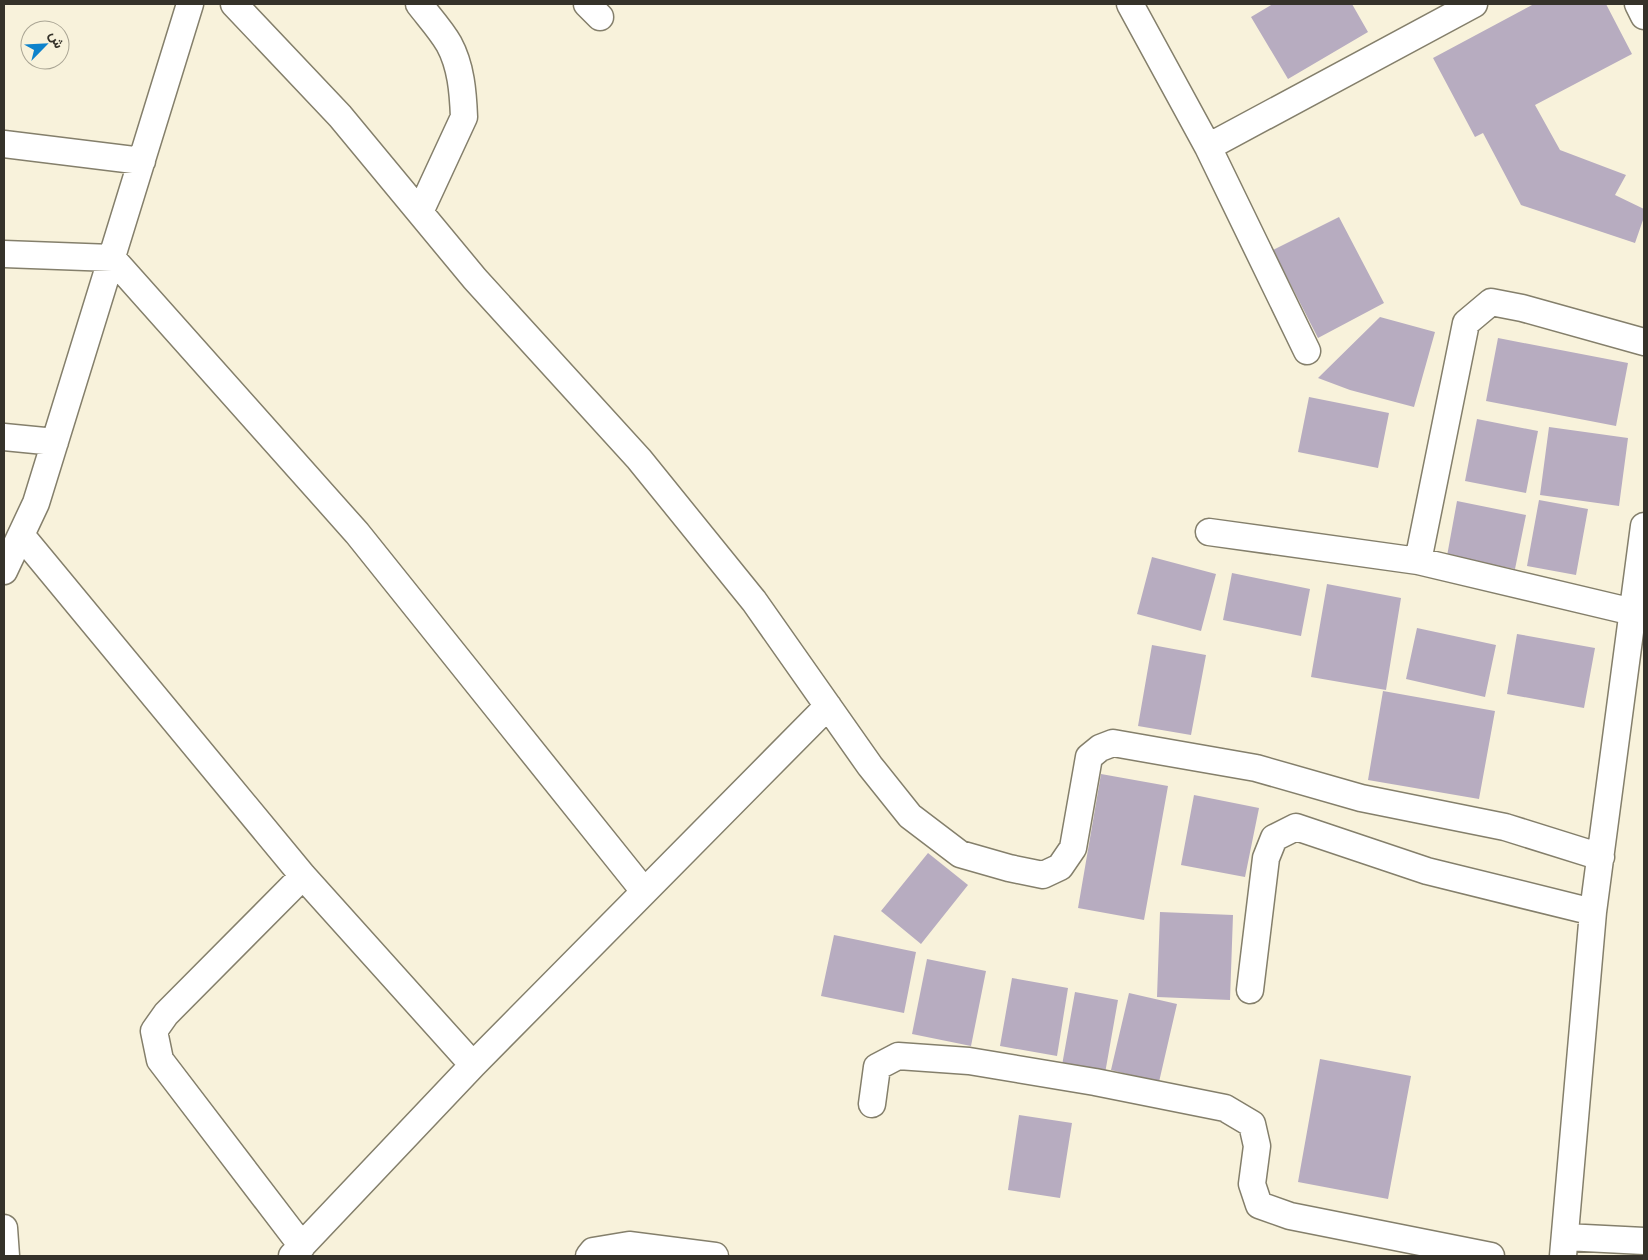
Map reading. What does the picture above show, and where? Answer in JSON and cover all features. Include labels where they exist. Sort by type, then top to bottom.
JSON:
[{"type":"street","points":[[4,570],[36,503],[190,4]]},
{"type":"street","points":[[234,4],[340,116],[475,279],[639,460],[754,601],[870,766],[910,816],[960,854],[1009,868],[1043,875],[1060,867],[1073,848],[1089,757],[1100,748],[1113,742],[1256,768],[1361,798],[1505,827],[1601,857]]},
{"type":"street","points":[[419,4],[449,44],[458,65],[464,116],[420,212]]},
{"type":"street","points":[[1130,4],[1208,147],[1307,351]]},
{"type":"street","points":[[1208,147],[1474,4]]},
{"type":"street","points":[[1638,4],[1644,16]]},
{"type":"street","points":[[4,144],[142,161]]},
{"type":"street","points":[[4,254],[112,258],[357,533],[644,891]]},
{"type":"street","points":[[1418,561],[1466,323],[1492,302],[1522,308],[1644,342]]},
{"type":"street","points":[[4,437],[55,442]]},
{"type":"street","points":[[1644,526],[1593,912],[1564,1247],[1644,1241]]},
{"type":"street","points":[[1209,532],[1418,561],[1633,612]]},
{"type":"street","points":[[21,535],[303,876],[473,1066]]},
{"type":"street","points":[[303,876],[166,1014],[154,1031],[160,1060],[297,1251],[473,1066],[828,706]]},
{"type":"street","points":[[1250,990],[1266,858],[1274,838],[1296,827],[1426,870],[1593,912]]},
{"type":"street","points":[[872,1104],[877,1067],[898,1056],[969,1061],[1095,1082],[1225,1108],[1252,1124],[1257,1146],[1252,1184],[1259,1206],[1290,1216],[1491,1256]]},
{"type":"street","points":[[4,1228],[6,1256]]},
{"type":"street","points":[[589,1256],[593,1251],[629,1245],[716,1256]]},
{"type":"building","points":[[1273,4],[1352,4],[1368,32],[1288,79],[1251,17]]},
{"type":"building","points":[[1534,4],[1606,4],[1632,54],[1535,105],[1560,150],[1626,175],[1615,195],[1644,209],[1644,217],[1635,243],[1521,205],[1483,133],[1475,137],[1433,58]]},
{"type":"building","points":[[1339,217],[1384,303],[1318,338],[1273,250]]},
{"type":"building","points":[[1380,317],[1435,332],[1414,407],[1350,390],[1318,378]]},
{"type":"building","points":[[1498,338],[1628,363],[1616,426],[1486,401]]},
{"type":"building","points":[[1309,397],[1389,413],[1378,468],[1298,452]]},
{"type":"building","points":[[1477,419],[1538,431],[1526,493],[1465,481]]},
{"type":"building","points":[[1549,427],[1628,438],[1619,506],[1540,495]]},
{"type":"building","points":[[1539,500],[1588,509],[1576,575],[1527,566]]},
{"type":"building","points":[[1457,501],[1526,515],[1515,569],[1447,556]]},
{"type":"building","points":[[1152,557],[1216,574],[1201,631],[1137,614]]},
{"type":"building","points":[[1232,573],[1310,589],[1301,636],[1223,620]]},
{"type":"building","points":[[1327,584],[1401,598],[1386,690],[1311,677]]},
{"type":"building","points":[[1417,628],[1496,645],[1485,697],[1406,679]]},
{"type":"building","points":[[1517,634],[1595,648],[1584,708],[1507,694]]},
{"type":"building","points":[[1152,645],[1206,655],[1191,735],[1138,726]]},
{"type":"building","points":[[1383,691],[1495,711],[1479,799],[1368,780]]},
{"type":"building","points":[[1101,774],[1168,786],[1144,920],[1078,908]]},
{"type":"building","points":[[1194,795],[1259,808],[1245,877],[1181,865]]},
{"type":"building","points":[[928,853],[968,885],[921,944],[881,911]]},
{"type":"building","points":[[1160,912],[1233,915],[1230,1000],[1157,997]]},
{"type":"building","points":[[834,935],[916,952],[904,1013],[821,996]]},
{"type":"building","points":[[927,959],[986,971],[971,1046],[912,1034]]},
{"type":"building","points":[[1012,978],[1068,988],[1057,1056],[1000,1046]]},
{"type":"building","points":[[1075,992],[1118,1000],[1104,1079],[1061,1071]]},
{"type":"building","points":[[1129,993],[1177,1004],[1159,1082],[1111,1070]]},
{"type":"building","points":[[1320,1059],[1411,1076],[1388,1199],[1298,1182]]},
{"type":"building","points":[[1019,1115],[1072,1123],[1060,1198],[1008,1190]]}]
